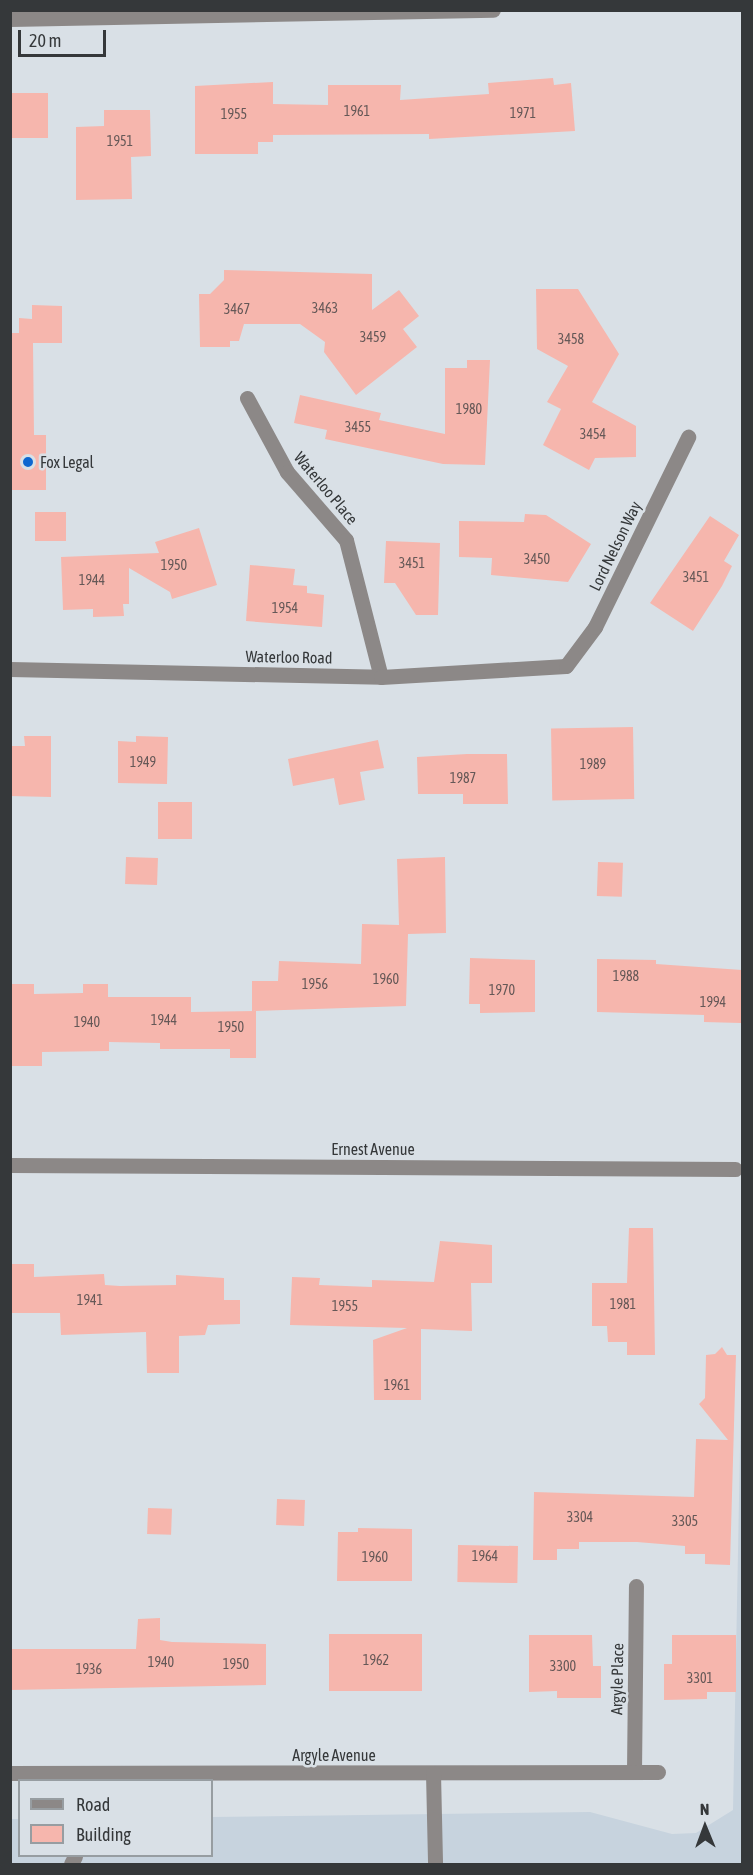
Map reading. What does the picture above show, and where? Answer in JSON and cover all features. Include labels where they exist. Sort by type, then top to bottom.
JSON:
[{"type":"street","points":[[10,19],[493,10]]},
{"type":"street","name":"Waterloo Place","points":[[247,398],[287,472],[346,540],[381,677]]},
{"type":"street","name":"Lord Nelson Way","points":[[566,666],[595,627],[688,437]]},
{"type":"street","name":"Waterloo Road","points":[[10,669],[381,677],[566,666]]},
{"type":"street","name":"Ernest Avenue","points":[[10,1165],[735,1169]]},
{"type":"street","name":"Argyle Place","points":[[634,1772],[636,1586]]},
{"type":"street","name":"Argyle Avenue","points":[[10,1773],[88,1777],[658,1772]]},
{"type":"street","points":[[433,1773],[435,1864]]},
{"type":"shaded area","points":[[742,1345],[742,1864],[11,1864],[10,1819],[18,1819],[18,1857],[213,1857],[213,1817],[590,1812],[672,1834],[696,1833],[733,1810]]},
{"type":"building","points":[[553,78],[554,85],[571,83],[575,131],[429,139],[429,134],[273,135],[273,142],[258,142],[258,154],[195,154],[195,86],[273,82],[273,104],[328,105],[328,85],[401,85],[400,100],[489,94],[488,83]]},
{"type":"building","points":[[10,93],[48,93],[48,138],[10,138]]},
{"type":"building","points":[[104,110],[150,110],[151,156],[131,157],[132,199],[76,200],[76,127],[104,126]]},
{"type":"building","points":[[224,270],[372,274],[372,310],[399,290],[419,316],[403,329],[417,347],[356,395],[324,352],[325,342],[300,324],[244,324],[239,341],[230,341],[230,347],[200,347],[199,294],[210,294],[224,280]]},
{"type":"building","points":[[536,289],[578,289],[619,354],[592,402],[636,426],[636,457],[595,458],[589,470],[543,445],[561,409],[547,402],[568,366],[537,349]]},
{"type":"building","points":[[32,305],[62,306],[62,343],[33,343],[34,435],[46,435],[46,490],[10,490],[10,333],[19,333],[19,318],[32,319]]},
{"type":"building","points":[[467,360],[490,360],[485,465],[443,464],[325,439],[327,430],[294,423],[300,395],[381,413],[379,420],[445,434],[445,368],[467,368]]},
{"type":"building","points":[[35,512],[66,512],[66,541],[35,541]]},
{"type":"building","points":[[525,514],[546,515],[591,544],[568,582],[491,575],[492,558],[459,557],[459,521],[524,522]]},
{"type":"building","points":[[710,516],[739,535],[724,561],[732,566],[693,631],[650,603]]},
{"type":"building","points":[[199,528],[217,585],[172,599],[170,592],[129,568],[129,604],[123,604],[124,616],[93,617],[93,609],[63,610],[61,557],[159,553],[155,542]]},
{"type":"building","points":[[386,541],[440,543],[438,615],[416,615],[395,583],[384,583]]},
{"type":"building","points":[[250,565],[295,569],[293,585],[307,586],[307,593],[324,595],[322,627],[246,621]]},
{"type":"building","points":[[633,727],[634,799],[552,800],[551,728]]},
{"type":"building","points":[[24,736],[51,736],[51,797],[10,796],[10,746],[25,746]]},
{"type":"building","points":[[136,736],[168,737],[167,784],[118,783],[118,741],[136,742]]},
{"type":"building","points":[[378,740],[384,768],[360,772],[365,800],[339,805],[334,778],[293,786],[288,759]]},
{"type":"building","points":[[507,754],[508,804],[463,804],[463,794],[418,794],[417,757]]},
{"type":"building","points":[[158,802],[192,802],[192,839],[158,839]]},
{"type":"building","points":[[126,857],[158,858],[157,885],[125,884]]},
{"type":"building","points":[[445,857],[446,933],[408,934],[406,1006],[252,1011],[252,981],[278,981],[279,961],[361,964],[362,924],[399,925],[397,859]]},
{"type":"building","points":[[598,862],[623,863],[622,897],[597,896]]},
{"type":"building","points":[[470,958],[535,960],[535,1012],[480,1013],[480,1004],[469,1004]]},
{"type":"building","points":[[597,959],[656,960],[656,964],[742,970],[741,1023],[704,1022],[704,1015],[597,1012]]},
{"type":"building","points":[[10,984],[34,984],[34,994],[83,993],[83,984],[108,984],[108,997],[191,997],[191,1012],[256,1011],[256,1058],[230,1058],[230,1049],[160,1049],[160,1043],[109,1042],[109,1051],[42,1052],[42,1066],[10,1066]]},
{"type":"building","points":[[629,1228],[653,1228],[655,1355],[627,1355],[627,1342],[608,1342],[607,1326],[592,1326],[592,1283],[627,1283]]},
{"type":"building","points":[[440,1241],[492,1245],[492,1283],[471,1283],[472,1331],[421,1329],[421,1400],[374,1400],[373,1340],[407,1328],[290,1325],[292,1277],[320,1278],[319,1285],[372,1287],[372,1280],[434,1282]]},
{"type":"building","points":[[10,1264],[34,1264],[34,1277],[104,1274],[105,1285],[120,1286],[176,1285],[176,1275],[224,1278],[224,1300],[240,1300],[240,1324],[208,1325],[205,1335],[179,1336],[179,1373],[147,1373],[146,1332],[61,1335],[60,1313],[10,1313]]},
{"type":"building","points":[[722,1347],[727,1355],[736,1355],[730,1565],[705,1564],[705,1554],[685,1554],[685,1546],[637,1542],[579,1542],[579,1549],[557,1549],[557,1560],[533,1560],[534,1492],[694,1497],[696,1439],[728,1440],[699,1404],[705,1398],[706,1355],[715,1354]]},
{"type":"building","points":[[277,1499],[305,1500],[304,1526],[276,1525]]},
{"type":"building","points":[[148,1508],[172,1509],[171,1535],[147,1534]]},
{"type":"building","points":[[358,1528],[412,1529],[412,1581],[337,1581],[338,1532],[358,1532]]},
{"type":"building","points":[[458,1545],[518,1546],[517,1583],[457,1582]]},
{"type":"building","points":[[160,1618],[160,1640],[266,1644],[266,1685],[10,1690],[10,1649],[136,1649],[138,1619]]},
{"type":"building","points":[[329,1634],[422,1634],[422,1691],[329,1691]]},
{"type":"building","points":[[529,1635],[592,1635],[593,1666],[601,1666],[601,1698],[557,1698],[557,1691],[529,1692]]},
{"type":"building","points":[[672,1635],[736,1635],[736,1692],[707,1692],[707,1699],[664,1700],[664,1664],[672,1664]]},
{"type":"place","name":"Fox Legal","points":[[28,462]]}]
